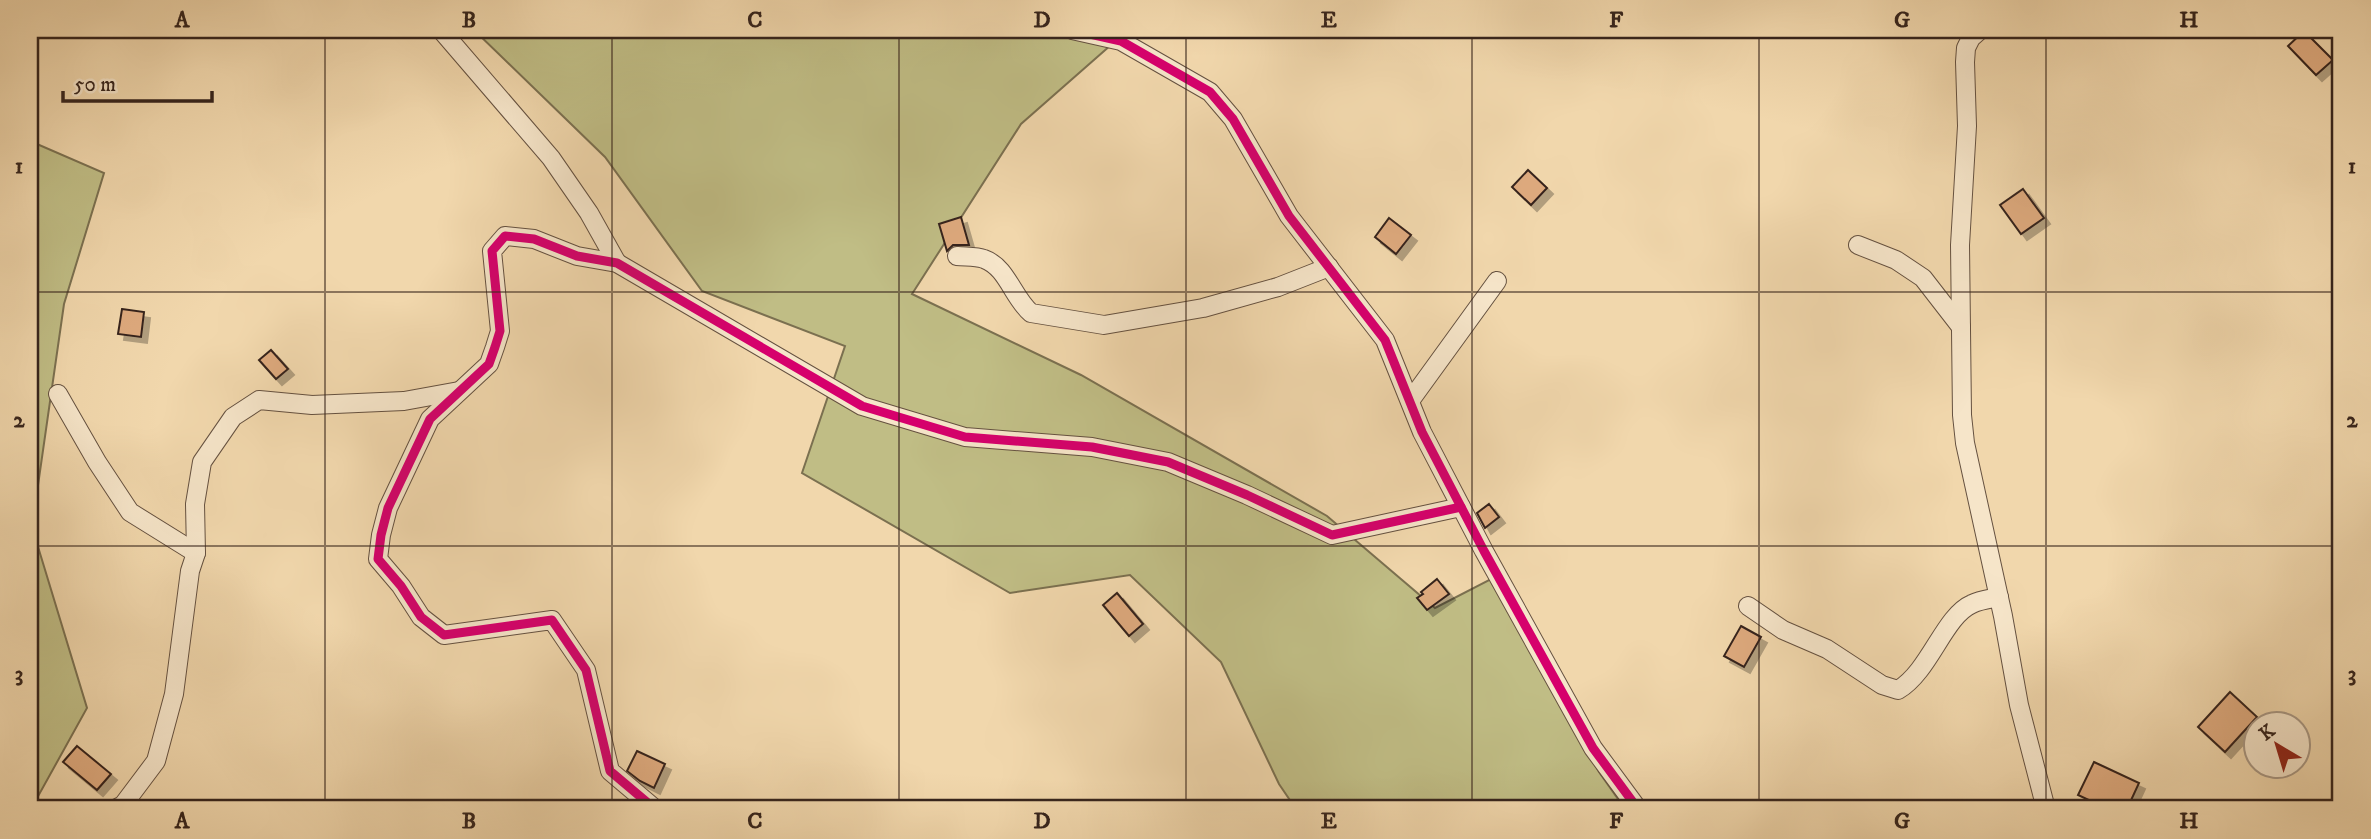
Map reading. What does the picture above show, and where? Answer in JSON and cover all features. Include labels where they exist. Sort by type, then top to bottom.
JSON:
[{"type":"street","points":[[441,30],[551,158],[589,214],[617,263]]},
{"type":"street","points":[[1072,30],[1121,41],[1210,92],[1233,119],[1289,216],[1385,340],[1422,432],[1461,507],[1593,748],[1638,809]]},
{"type":"street","points":[[1980,30],[1971,38],[1966,48],[1965,62],[1967,127],[1960,245],[1961,402],[1965,443],[1999,597],[2019,705],[2046,809]]},
{"type":"street","points":[[655,809],[610,771],[586,670],[552,621],[444,635],[421,617],[401,586],[378,559],[388,508],[430,419],[489,364],[499,331],[492,251],[497,242],[505,236],[534,239],[577,256],[617,263],[862,406],[965,437],[1092,447],[1168,462],[1332,535],[1461,507]]},
{"type":"street","points":[[1858,245],[1896,260],[1923,278],[1961,327]]},
{"type":"street","points":[[957,257],[982,258],[995,264],[1023,306],[1031,313],[1104,325],[1203,308],[1278,287],[1329,267]]},
{"type":"street","points":[[1409,401],[1497,281]]},
{"type":"street","points":[[116,809],[123,804],[156,761],[174,694],[190,571],[196,553],[195,504],[202,461],[233,417],[259,400],[312,405],[404,401],[459,391]]},
{"type":"street","points":[[58,394],[97,462],[130,512],[196,553]]},
{"type":"street","points":[[1748,606],[1783,630],[1827,649],[1882,685],[1898,690],[1909,684],[1939,641],[1970,604],[1999,597]]},
{"type":"shaded area","points":[[474,30],[1128,30],[1021,124],[912,294],[1081,375],[1327,516],[1435,608],[1491,579],[1599,772],[1625,809],[1296,809],[1279,784],[1221,662],[1130,575],[1010,593],[802,473],[845,346],[702,291],[605,157]]},
{"type":"shaded area","points":[[30,141],[104,173],[64,304],[32,527],[87,708],[31,809]]},
{"type":"building","points":[[2304,31],[2333,60],[2316,75],[2288,46]]},
{"type":"building","points":[[1528,170],[1547,188],[1531,205],[1512,187]]},
{"type":"building","points":[[2023,189],[2044,218],[2021,234],[2000,205]]},
{"type":"building","points":[[961,217],[969,245],[953,245],[947,251],[939,224]]},
{"type":"building","points":[[1389,218],[1411,235],[1396,254],[1375,237]]},
{"type":"building","points":[[122,309],[144,312],[141,337],[118,334]]},
{"type":"building","points":[[271,350],[288,369],[276,379],[259,360]]},
{"type":"building","points":[[1489,504],[1499,517],[1485,528],[1477,513]]},
{"type":"building","points":[[1437,579],[1449,594],[1427,610],[1417,598]]},
{"type":"building","points":[[1117,593],[1143,624],[1129,636],[1103,605]]},
{"type":"building","points":[[1741,626],[1761,637],[1744,667],[1724,656]]},
{"type":"building","points":[[2230,692],[2249,710],[2242,710],[2242,733],[2225,752],[2198,727]]},
{"type":"building","points":[[77,746],[111,774],[97,790],[63,762]]},
{"type":"building","points":[[637,751],[665,764],[654,788],[627,771]]},
{"type":"building","points":[[2094,762],[2139,783],[2127,809],[2108,809],[2078,795]]},
{"type":"cycle path","points":[[1072,30],[1121,41],[1210,92],[1233,119],[1289,216],[1385,340],[1422,432],[1484,551],[1593,748],[1638,809]]},
{"type":"cycle path","points":[[655,809],[610,771],[586,670],[552,620],[444,635],[421,617],[401,586],[378,559],[388,508],[430,419],[489,364],[500,331],[492,251],[505,236],[534,239],[577,256],[617,263],[862,406],[965,437],[1092,447],[1168,462],[1332,535],[1461,507]]}]
